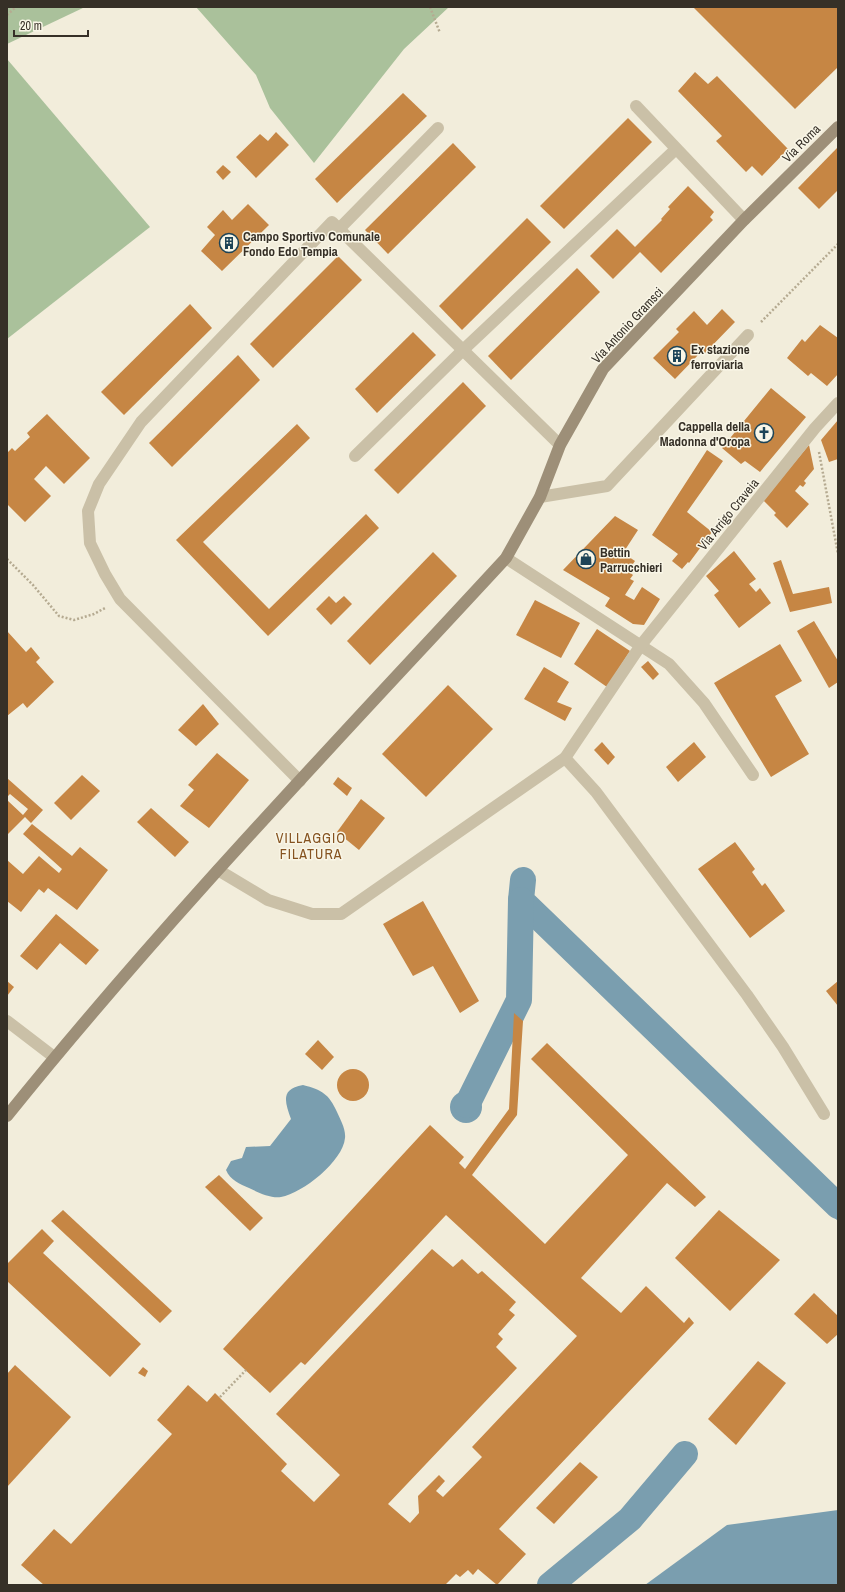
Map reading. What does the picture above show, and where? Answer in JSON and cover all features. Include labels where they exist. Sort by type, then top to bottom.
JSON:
[{"type":"street","points":[[636,106],[744,220]]},
{"type":"street","name":"Via Roma","points":[[784,180],[838,127]]},
{"type":"street","points":[[339,229],[438,128]]},
{"type":"street","points":[[355,456],[463,350],[676,149]]},
{"type":"street","name":"Via Antonio Gramsci","points":[[7,1116],[54,1057],[218,870],[506,558],[540,497],[560,445],[603,369],[744,220],[784,180]]},
{"type":"street","points":[[300,782],[120,599],[105,574],[90,543],[88,511],[99,484],[141,422],[332,222],[560,445]]},
{"type":"street","points":[[540,497],[607,486],[748,336]]},
{"type":"street","name":"Via Arrigo Craveia","points":[[565,758],[641,645],[815,428],[838,403]]},
{"type":"street","points":[[506,558],[669,664],[704,703],[753,775]]},
{"type":"street","points":[[218,870],[268,900],[312,914],[341,914],[565,758],[596,792],[747,995],[783,1047],[824,1114]]},
{"type":"street","points":[[7,1021],[54,1057]]},
{"type":"path","points":[[7,15],[16,7]]},
{"type":"path","points":[[430,7],[440,32]]},
{"type":"path","points":[[748,336],[838,244]]},
{"type":"path","points":[[815,428],[838,554]]},
{"type":"path","points":[[7,560],[33,585],[59,616],[74,620],[94,614],[120,599]]},
{"type":"path","points":[[220,1397],[246,1370]]},
{"type":"green space","points":[[7,7],[85,7],[7,44]]},
{"type":"green space","points":[[196,7],[449,7],[404,49],[314,163],[270,108],[256,75]]},
{"type":"green space","points":[[7,59],[150,227],[7,339]]},
{"type":"water","points":[[303,1085],[320,1091],[331,1101],[345,1131],[343,1147],[330,1166],[320,1175],[310,1183],[290,1194],[281,1197],[273,1197],[242,1185],[230,1176],[226,1170],[231,1161],[242,1158],[246,1147],[270,1146],[291,1119],[286,1102],[288,1093],[296,1087]]},
{"type":"water","points":[[463,1091],[469,1091],[479,1098],[482,1107],[481,1113],[475,1120],[469,1123],[463,1123],[453,1116],[450,1110],[450,1104],[457,1094]]},
{"type":"water","points":[[825,1178],[838,1190],[838,1221],[809,1195]]},
{"type":"water","points":[[838,1510],[838,1585],[645,1585],[727,1525]]},
{"type":"building","points":[[693,7],[838,7],[838,67],[795,109]]},
{"type":"building","points":[[695,72],[708,84],[717,76],[788,149],[762,176],[752,166],[746,172],[716,141],[722,136],[678,91]]},
{"type":"building","points":[[403,93],[427,116],[337,203],[315,179]]},
{"type":"building","points":[[628,118],[652,142],[564,229],[540,206]]},
{"type":"building","points":[[276,132],[289,145],[256,178],[236,157],[260,134],[268,141]]},
{"type":"building","points":[[453,143],[476,167],[388,254],[365,230]]},
{"type":"building","points":[[838,147],[838,190],[819,209],[798,188]]},
{"type":"building","points":[[223,165],[231,172],[223,180],[216,172]]},
{"type":"building","points":[[688,186],[714,212],[710,217],[713,220],[661,273],[640,252],[613,279],[590,256],[617,229],[635,247],[662,220],[661,219],[670,209],[668,207]]},
{"type":"building","name":"Campo Sportivo Comunale Fondo Edo Tempia","points":[[248,204],[269,225],[222,271],[201,251],[215,235],[207,227],[223,210],[232,220]]},
{"type":"building","points":[[527,218],[551,242],[462,330],[439,306]]},
{"type":"building","points":[[338,256],[362,280],[273,368],[250,344]]},
{"type":"building","points":[[577,268],[600,292],[511,380],[488,356]]},
{"type":"building","points":[[190,304],[212,328],[124,415],[101,392]]},
{"type":"building","points":[[722,309],[735,322],[703,355],[700,353],[675,379],[653,358],[679,332],[676,329],[694,311],[707,325]]},
{"type":"building","points":[[820,325],[838,338],[838,374],[827,386],[811,373],[808,376],[787,358],[802,339],[805,342]]},
{"type":"building","points":[[413,332],[436,355],[377,413],[355,389]]},
{"type":"building","points":[[238,355],[260,380],[172,467],[149,443]]},
{"type":"building","points":[[463,382],[486,406],[398,494],[374,470]]},
{"type":"building","name":"Cappella della Madonna d'Oropa","points":[[771,388],[806,417],[760,472],[745,461],[741,464],[722,448]]},
{"type":"building","points":[[47,414],[90,458],[64,484],[46,466],[34,479],[51,496],[25,522],[7,504],[7,453],[12,448],[15,451],[30,437],[27,433]]},
{"type":"building","points":[[838,420],[838,459],[829,462],[821,440]]},
{"type":"building","points":[[297,424],[310,438],[203,542],[269,609],[366,514],[379,528],[268,636],[176,540]]},
{"type":"building","points":[[809,445],[814,469],[804,481],[806,483],[803,487],[800,485],[795,491],[809,504],[787,528],[774,515],[776,513],[763,500]]},
{"type":"building","points":[[707,450],[723,461],[687,512],[712,532],[689,563],[688,562],[682,569],[672,561],[678,554],[652,535]]},
{"type":"building","points":[[615,516],[638,530],[623,553],[635,561],[628,571],[633,575],[630,579],[634,581],[625,595],[634,600],[642,587],[660,599],[644,625],[633,624],[605,606],[610,598],[563,570]]},
{"type":"building","points":[[734,551],[756,579],[749,584],[756,592],[760,588],[771,603],[739,628],[714,595],[719,591],[706,576]]},
{"type":"building","points":[[433,552],[457,576],[370,665],[347,641]]},
{"type":"building","points":[[781,560],[793,594],[829,587],[832,603],[790,612],[773,563]]},
{"type":"building","points":[[329,596],[336,603],[344,596],[352,604],[331,625],[316,609]]},
{"type":"building","points":[[535,600],[580,623],[561,658],[516,635]]},
{"type":"building","points":[[814,621],[838,661],[838,682],[829,688],[797,631]]},
{"type":"building","points":[[597,629],[630,651],[607,687],[574,664]]},
{"type":"building","points":[[7,631],[26,652],[31,647],[40,658],[36,662],[54,682],[27,708],[23,703],[7,716]]},
{"type":"building","points":[[780,644],[802,681],[775,696],[809,754],[771,777],[714,683]]},
{"type":"building","points":[[648,661],[659,674],[653,680],[641,667]]},
{"type":"building","points":[[544,667],[569,682],[557,702],[572,708],[565,721],[524,699]]},
{"type":"building","points":[[448,685],[493,729],[426,797],[382,754]]},
{"type":"building","points":[[203,704],[219,724],[196,746],[178,730]]},
{"type":"building","points":[[602,742],[615,757],[608,765],[594,750]]},
{"type":"building","points":[[694,742],[706,757],[678,782],[666,767]]},
{"type":"building","points":[[217,753],[249,780],[209,828],[180,806],[194,790],[188,785]]},
{"type":"building","points":[[82,775],[100,791],[71,820],[54,803]]},
{"type":"building","points":[[338,777],[352,788],[347,796],[333,784]]},
{"type":"building","points":[[7,778],[43,810],[31,823],[25,817],[7,835],[7,800],[23,815],[28,809],[10,794],[7,797]]},
{"type":"building","points":[[361,799],[385,818],[359,850],[337,832]]},
{"type":"building","points":[[151,808],[189,842],[175,857],[137,822]]},
{"type":"building","points":[[32,824],[72,856],[80,847],[108,870],[77,910],[48,888],[44,893],[39,889],[21,912],[7,901],[7,860],[23,874],[39,856],[59,873],[62,869],[23,834]]},
{"type":"building","points":[[735,842],[755,869],[752,872],[762,886],[765,883],[785,911],[750,938],[698,869]]},
{"type":"building","points":[[423,901],[479,1001],[460,1013],[433,966],[413,976],[383,924]]},
{"type":"building","points":[[56,914],[99,950],[86,965],[60,943],[37,970],[20,956]]},
{"type":"building","points":[[7,981],[14,987],[7,996]]},
{"type":"building","points":[[838,981],[838,1006],[826,991]]},
{"type":"building","points":[[514,1013],[523,1021],[517,1115],[472,1175],[545,1244],[628,1155],[531,1059],[547,1043],[706,1197],[695,1207],[667,1183],[581,1278],[621,1313],[646,1286],[684,1323],[689,1317],[694,1323],[499,1529],[526,1554],[497,1585],[478,1569],[473,1575],[468,1570],[460,1577],[456,1574],[445,1585],[44,1585],[21,1565],[54,1529],[71,1544],[172,1434],[157,1420],[188,1385],[207,1402],[215,1393],[287,1464],[281,1471],[314,1502],[340,1475],[276,1414],[432,1249],[453,1267],[462,1259],[478,1274],[482,1271],[516,1302],[509,1310],[515,1315],[498,1334],[503,1339],[496,1347],[517,1368],[388,1504],[410,1523],[419,1513],[418,1496],[439,1475],[445,1481],[436,1491],[443,1497],[482,1457],[472,1447],[577,1336],[446,1215],[305,1365],[301,1362],[270,1393],[223,1349],[430,1125],[464,1157],[459,1163],[465,1169],[509,1109]]},
{"type":"building","points":[[318,1040],[334,1057],[322,1070],[305,1054]]},
{"type":"building","points":[[350,1069],[356,1069],[365,1073],[369,1085],[365,1097],[356,1101],[350,1101],[341,1097],[337,1088],[337,1082],[341,1073]]},
{"type":"building","points":[[219,1175],[263,1218],[250,1231],[205,1187]]},
{"type":"building","points":[[63,1210],[172,1311],[160,1323],[51,1221]]},
{"type":"building","points":[[719,1210],[780,1260],[730,1311],[675,1258]]},
{"type":"building","points":[[42,1229],[54,1241],[43,1253],[141,1344],[110,1377],[7,1281],[7,1264]]},
{"type":"building","points":[[814,1293],[838,1316],[838,1334],[827,1344],[794,1314]]},
{"type":"building","points":[[758,1361],[786,1383],[736,1445],[708,1419]]},
{"type":"building","points":[[15,1365],[71,1417],[7,1487],[7,1374]]},
{"type":"building","points":[[143,1367],[148,1371],[145,1377],[138,1373]]},
{"type":"building","points":[[580,1462],[598,1477],[554,1524],[536,1508]]},
{"type":"waterway","points":[[523,880],[521,900],[838,1206]]},
{"type":"waterway","points":[[467,1105],[519,1000],[521,900]]},
{"type":"waterway","points":[[550,1585],[630,1519],[685,1454]]},
{"type":"place","name":"Campo Sportivo Comunale Fondo Edo Tempia","points":[[229,243]]},
{"type":"place","name":"Ex stazione ferroviaria","points":[[677,356]]},
{"type":"place","name":"Cappella della Madonna d'Oropa","points":[[764,433]]},
{"type":"place","name":"Bettin Parrucchieri","points":[[586,559]]},
{"type":"district","name":"VILLAGGIO FILATURA","points":[[311,846]]}]
